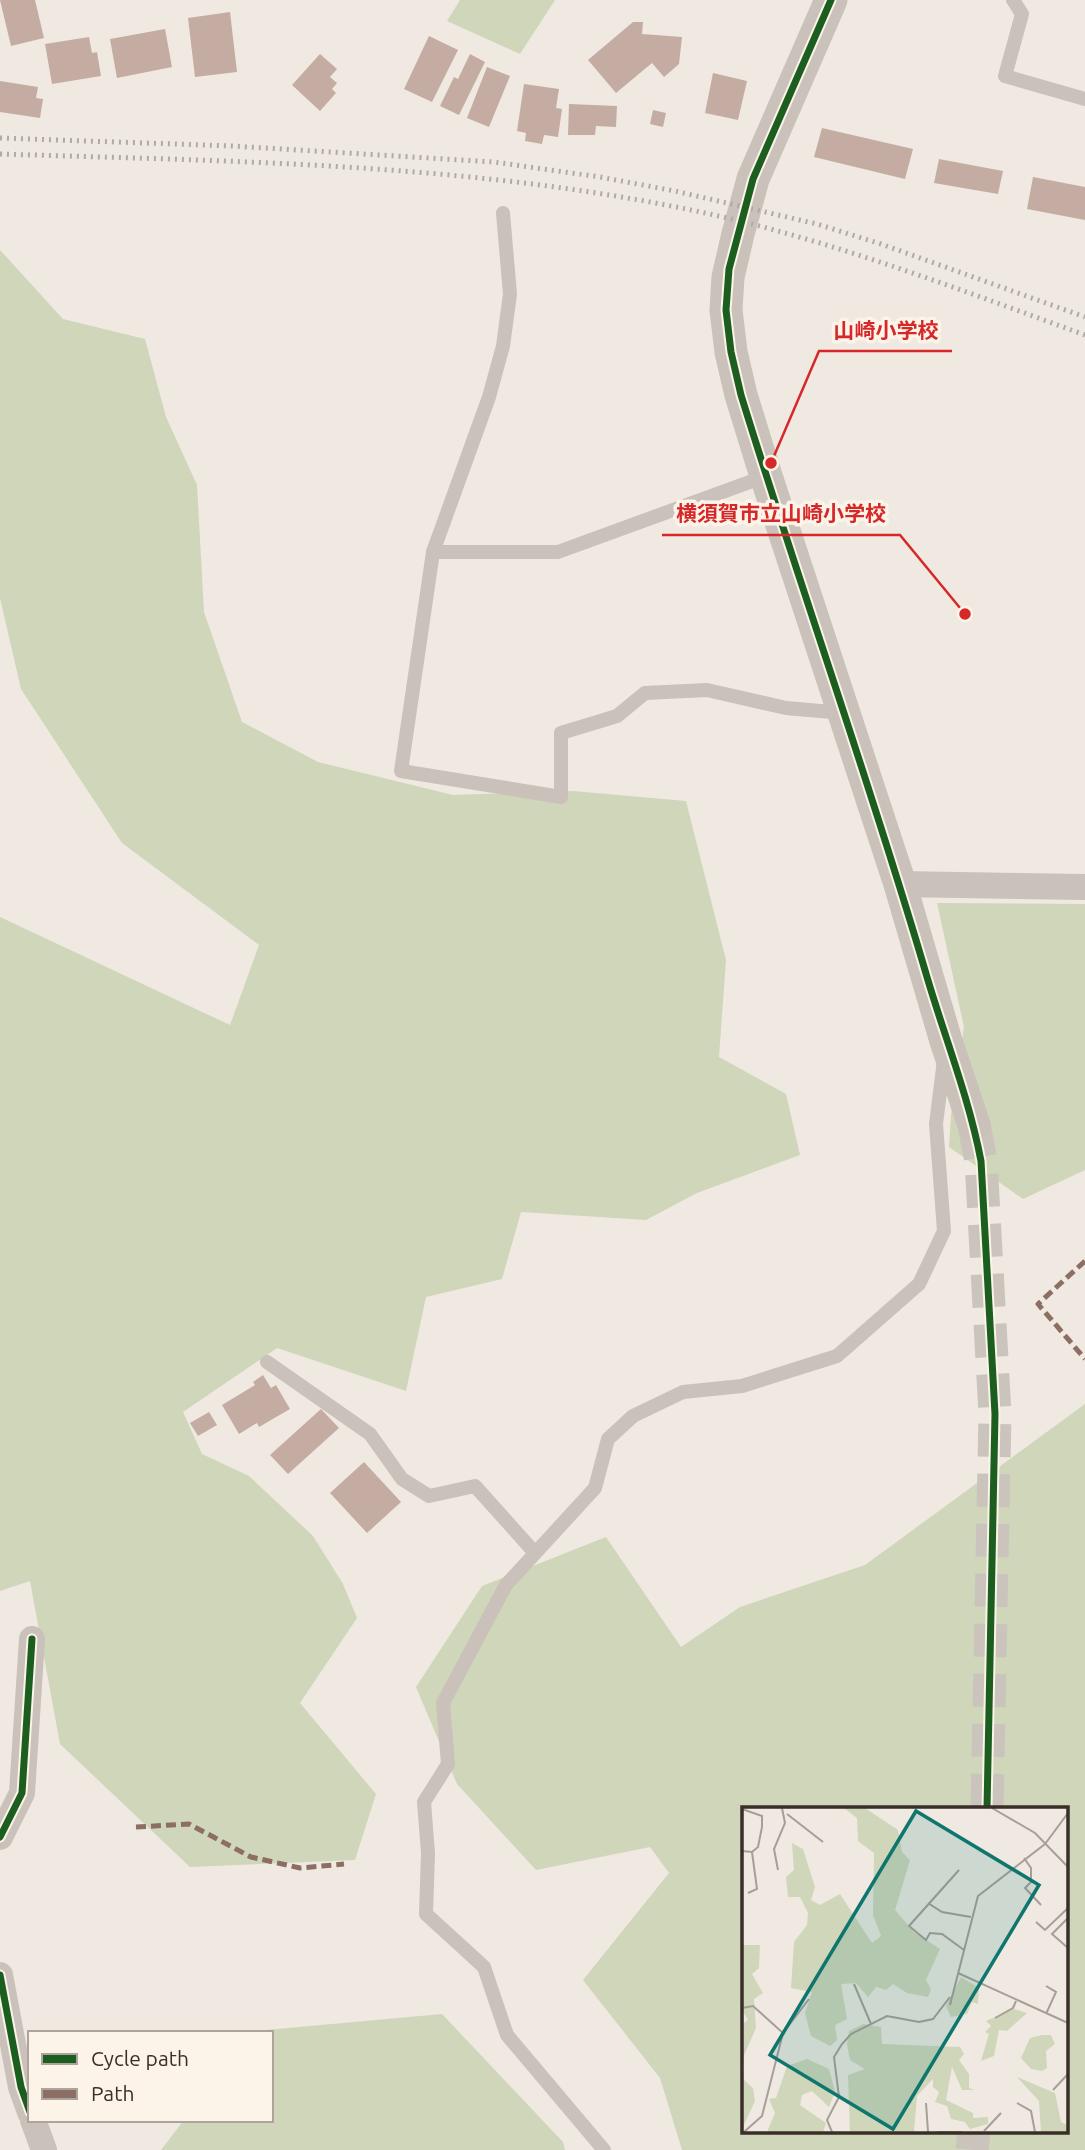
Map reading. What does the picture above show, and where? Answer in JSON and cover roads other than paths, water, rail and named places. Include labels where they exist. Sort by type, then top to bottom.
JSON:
[{"type":"street","points":[[831,0],[753,179],[728,277],[726,310],[731,352],[765,476],[900,884],[946,1041],[974,1125]]},
{"type":"street","points":[[900,884],[1085,887]]},
{"type":"street","points":[[0,1837],[22,1793],[32,1639]]},
{"type":"street","points":[[0,1975],[21,2087],[28,2106]]},
{"type":"street","points":[[34,2122],[44,2150]]},
{"type":"lane","points":[[1013,0],[1022,14],[1005,76],[1085,99]]},
{"type":"lane","points":[[503,213],[510,294],[503,346],[489,397],[433,552],[401,771],[561,797],[561,733],[617,716],[645,692],[707,690],[786,708],[844,713]]},
{"type":"lane","points":[[433,552],[558,552],[765,476]]},
{"type":"lane","points":[[604,2150],[507,2035],[484,1967],[426,1914],[428,1853],[424,1802],[448,1764],[443,1703],[506,1586],[595,1488],[608,1439],[633,1416],[683,1392],[742,1386],[837,1356],[919,1284],[944,1231],[936,1124],[946,1041]]},
{"type":"lane","points":[[267,1362],[370,1434],[402,1479],[429,1496],[475,1486],[536,1553]]},
{"type":"tunnel","points":[[974,1125],[981,1161],[995,1414],[987,1807]]},
{"type":"tunnel","points":[[972,2150],[974,2132]]},
{"type":"railway","points":[[0,138],[232,146],[494,162],[600,177],[675,191],[817,224],[1085,317]]},
{"type":"railway","points":[[0,154],[337,166],[421,172],[588,192],[671,206],[777,231],[881,262],[1085,335]]},
{"type":"place","name":"山崎小学校","points":[[771,463]]},
{"type":"place","name":"横須賀市立山崎小学校","points":[[965,614]]}]
